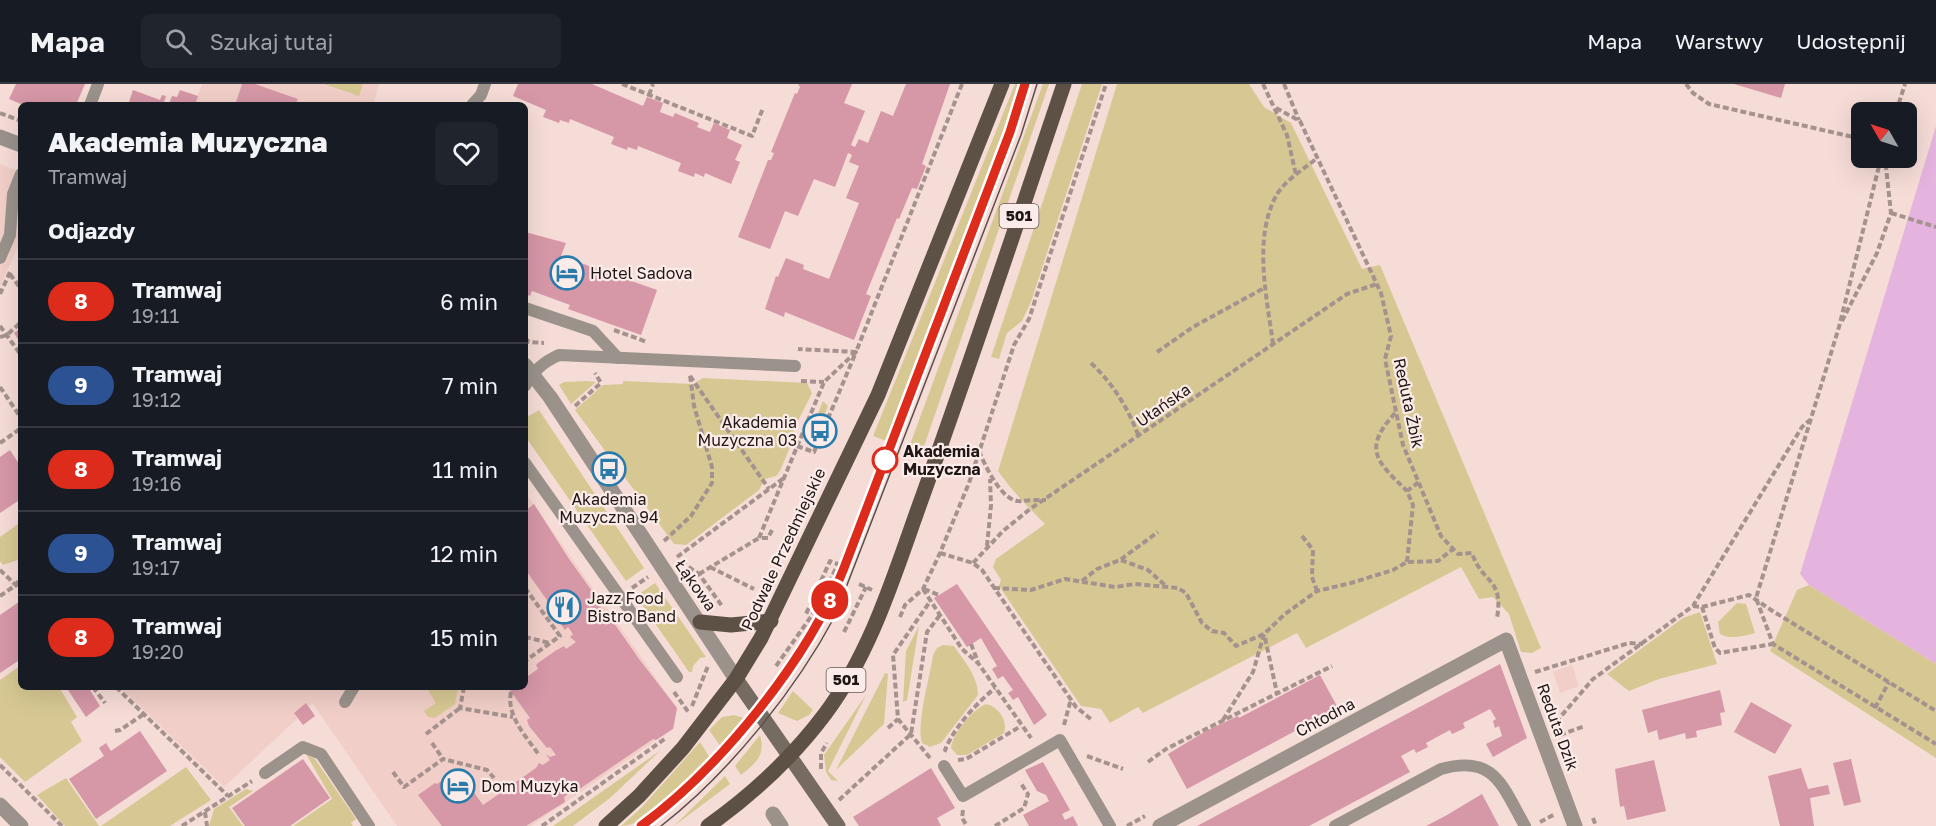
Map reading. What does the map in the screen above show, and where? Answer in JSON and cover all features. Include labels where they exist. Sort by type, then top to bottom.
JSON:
[{"type":"main road","name":"Podwale Przedmiejskie","points":[[606,826],[671,761],[736,679],[771,621],[878,396],[1002,84]]},
{"type":"main road","name":"501","points":[[708,826],[746,798],[790,756],[826,712],[851,671],[883,604],[975,349],[1064,84]]},
{"type":"main road","points":[[700,622],[731,625],[771,621]]},
{"type":"street","points":[[0,137],[18,144]]},
{"type":"street","name":"Łąkowa","points":[[528,376],[700,622],[736,679],[838,826]]},
{"type":"street","name":"Reduta Dzik","points":[[1506,640],[1570,824]]},
{"type":"street","name":"Chłodna","points":[[1160,826],[1506,640]]},
{"type":"street","points":[[0,805],[21,826]]},
{"type":"lane","points":[[91,102],[98,84]]},
{"type":"lane","points":[[475,102],[481,95],[485,84]]},
{"type":"lane","points":[[0,258],[10,235],[13,194],[18,182]]},
{"type":"lane","points":[[528,309],[593,331],[618,358]]},
{"type":"lane","points":[[528,374],[549,359],[559,355],[795,366]]},
{"type":"lane","points":[[528,467],[618,597],[672,681]]},
{"type":"lane","points":[[345,702],[352,690]]},
{"type":"lane","points":[[944,766],[963,796],[1011,768],[1062,744],[1110,826]]},
{"type":"lane","points":[[265,773],[303,747],[321,754],[369,826]]},
{"type":"lane","points":[[1335,826],[1441,770],[1456,765],[1488,769],[1499,779],[1525,826]]},
{"type":"path","points":[[622,84],[752,136],[763,108]]},
{"type":"path","points":[[649,95],[653,84]]},
{"type":"path","points":[[797,446],[814,452],[962,84]]},
{"type":"path","points":[[923,588],[979,451],[1014,345],[1029,319],[1106,84]]},
{"type":"path","points":[[1263,84],[1287,135],[1296,175]]},
{"type":"path","name":"Reduta Żbik","points":[[1284,84],[1299,121],[1377,284],[1391,336],[1384,359],[1403,444],[1441,536],[1458,554],[1472,553],[1476,564],[1493,582],[1500,600],[1497,618]]},
{"type":"path","points":[[1686,84],[1693,93],[1709,104],[1851,136]]},
{"type":"path","points":[[1899,102],[1905,84]]},
{"type":"path","points":[[1276,108],[1299,121]]},
{"type":"path","points":[[0,113],[18,120]]},
{"type":"path","points":[[1273,344],[1265,279],[1268,219],[1276,195],[1317,158]]},
{"type":"path","points":[[1880,168],[1839,327],[1756,598],[1773,644],[1936,744]]},
{"type":"path","points":[[1839,327],[1877,253],[1891,213],[1884,168]]},
{"type":"path","points":[[1891,213],[1936,226]]},
{"type":"path","points":[[9,273],[18,285]]},
{"type":"path","name":"Ułańska","points":[[973,562],[987,546],[1030,509],[1047,500],[1347,294],[1377,284]]},
{"type":"path","points":[[1157,352],[1193,327],[1266,287]]},
{"type":"path","points":[[0,337],[18,325]]},
{"type":"path","points":[[0,326],[18,351]]},
{"type":"path","points":[[608,328],[650,343],[657,343]]},
{"type":"path","points":[[787,348],[856,352]]},
{"type":"path","points":[[759,538],[824,382],[856,352]]},
{"type":"path","points":[[1091,363],[1105,376],[1130,413],[1138,437]]},
{"type":"path","points":[[663,542],[691,516],[712,483],[712,467],[694,406],[690,375],[769,489]]},
{"type":"path","points":[[571,410],[601,383]]},
{"type":"path","points":[[0,387],[18,414]]},
{"type":"path","points":[[1396,412],[1379,431],[1375,449],[1382,465],[1407,491],[1413,505],[1407,562]]},
{"type":"path","points":[[1556,722],[1593,679],[1693,606],[1802,428],[1812,418]]},
{"type":"path","points":[[0,443],[18,430]]},
{"type":"path","points":[[979,451],[990,478],[991,505],[987,546]]},
{"type":"path","points":[[618,597],[785,477]]},
{"type":"path","points":[[990,478],[1019,501],[1047,500]]},
{"type":"path","points":[[1407,491],[1419,482]]},
{"type":"path","points":[[724,608],[699,574],[759,538],[768,538],[772,530]]},
{"type":"path","points":[[1082,581],[1097,569],[1120,560],[1158,532]]},
{"type":"path","points":[[1302,536],[1313,550],[1311,565],[1317,591]]},
{"type":"path","points":[[994,588],[1031,590],[1065,579],[1115,586],[1135,584],[1178,588],[1186,593],[1202,623],[1212,631],[1224,633],[1236,646],[1264,634],[1285,614],[1317,591],[1393,570],[1407,562],[1438,561],[1453,549]]},
{"type":"path","points":[[939,553],[973,562],[994,588],[1071,699],[1092,720]]},
{"type":"path","points":[[1120,560],[1148,570],[1167,587]]},
{"type":"path","points":[[776,666],[815,611],[838,564],[830,561],[806,614]]},
{"type":"path","points":[[710,567],[754,589]]},
{"type":"path","points":[[0,570],[16,585]]},
{"type":"path","points":[[0,596],[18,581]]},
{"type":"path","points":[[844,632],[866,587]]},
{"type":"path","points":[[923,588],[939,595]]},
{"type":"path","points":[[923,588],[962,649],[978,663]]},
{"type":"path","points":[[528,592],[560,636],[528,660]]},
{"type":"path","points":[[1693,606],[1702,607],[1749,595],[1756,598],[1936,711]]},
{"type":"path","points":[[931,600],[893,655],[898,719],[930,759],[945,750],[978,702],[995,688]]},
{"type":"path","points":[[1702,607],[1715,648],[1720,653],[1773,644]]},
{"type":"path","points":[[833,792],[839,801],[911,734],[927,632],[940,615]]},
{"type":"path","points":[[1264,634],[1277,693]]},
{"type":"path","points":[[1222,721],[1253,672],[1264,634]]},
{"type":"path","points":[[528,638],[550,644]]},
{"type":"path","points":[[1538,671],[1629,643],[1643,644]]},
{"type":"path","points":[[971,644],[978,663],[1028,736]]},
{"type":"path","points":[[684,720],[709,664]]},
{"type":"path","points":[[1148,762],[1166,749],[1332,666]]},
{"type":"path","points":[[672,681],[689,713]]},
{"type":"path","points":[[1875,708],[1889,682]]},
{"type":"path","points":[[95,690],[105,703]]},
{"type":"path","points":[[120,690],[228,796]]},
{"type":"path","points":[[426,734],[460,708],[463,690]]},
{"type":"path","points":[[512,690],[509,700],[513,717],[539,755]]},
{"type":"path","points":[[1071,699],[1062,744],[1123,769]]},
{"type":"path","points":[[460,708],[513,717]]},
{"type":"path","points":[[115,731],[144,714]]},
{"type":"path","points":[[888,728],[898,719]]},
{"type":"path","points":[[945,750],[958,760],[966,759],[1021,726]]},
{"type":"path","points":[[1560,735],[1585,726]]},
{"type":"path","points":[[542,826],[673,733]]},
{"type":"path","points":[[823,775],[821,753],[830,738]]},
{"type":"path","points":[[432,743],[444,759],[488,770],[494,778]]},
{"type":"path","points":[[393,772],[404,787],[444,759]]},
{"type":"path","points":[[0,765],[62,826]]},
{"type":"path","points":[[995,826],[1024,808],[1028,794],[1011,768]]},
{"type":"path","points":[[182,826],[265,773]]},
{"type":"path","points":[[963,809],[962,818],[967,826]]},
{"type":"path","points":[[204,812],[207,826]]},
{"type":"shaded area","points":[[202,84],[379,84],[374,102],[195,102]]},
{"type":"shaded area","points":[[324,84],[363,84],[359,96]]},
{"type":"shaded area","points":[[1015,84],[1022,84],[889,442],[873,436]]},
{"type":"shaded area","points":[[1043,84],[1049,84],[921,455],[908,450]]},
{"type":"shaded area","points":[[1082,84],[1102,84],[1031,302],[1022,321],[1007,333],[999,359],[991,357]]},
{"type":"shaded area","points":[[1117,84],[1249,84],[1264,107],[1291,123],[1362,269],[1380,265],[1541,648],[1532,653],[1521,652],[1509,614],[1493,597],[1479,599],[1461,567],[1306,648],[1297,633],[1143,713],[1138,707],[1110,723],[1101,709],[1081,706],[999,586],[1001,580],[993,567],[996,559],[1045,524],[998,471]]},
{"type":"shaded area","points":[[1936,126],[1936,664],[1809,585],[1800,574]]},
{"type":"shaded area","points":[[0,164],[18,171],[18,246],[0,287]]},
{"type":"shaded area","points":[[703,378],[807,383],[812,393],[793,431],[796,433],[776,476],[765,479],[759,490],[686,545],[674,544],[575,410],[603,385],[623,384],[623,381],[693,384]]},
{"type":"shaded area","points":[[564,382],[596,382],[571,404],[559,385]]},
{"type":"shaded area","points":[[823,401],[828,406],[813,442],[807,440]]},
{"type":"shaded area","points":[[539,410],[644,568],[626,581],[528,440],[528,416]]},
{"type":"shaded area","points":[[528,496],[677,708],[674,728],[531,826],[397,826],[313,704],[309,707],[306,704],[294,713],[298,718],[224,787],[123,690],[528,690]]},
{"type":"shaded area","points":[[18,524],[18,560],[3,565],[0,561],[0,537]]},
{"type":"shaded area","points":[[655,583],[706,657],[700,658],[693,666],[692,672],[689,672],[636,596]]},
{"type":"shaded area","points":[[1809,585],[1936,664],[1936,758],[1770,651],[1797,590]]},
{"type":"shaded area","points":[[1737,603],[1746,604],[1755,633],[1733,637],[1724,636],[1720,634],[1718,622]]},
{"type":"shaded area","points":[[1700,612],[1717,664],[1659,679],[1629,691],[1607,674],[1683,618]]},
{"type":"shaded area","points":[[919,626],[907,700],[903,702],[906,651]]},
{"type":"shaded area","points":[[943,645],[954,646],[962,657],[976,681],[978,695],[941,743],[930,747],[922,743],[922,712],[933,655],[937,648]]},
{"type":"shaded area","points":[[1572,665],[1579,686],[1560,693],[1553,672]]},
{"type":"shaded area","points":[[18,667],[18,690],[61,690],[77,717],[71,722],[82,741],[25,782],[0,757],[0,680]]},
{"type":"shaded area","points":[[885,673],[888,674],[884,724],[836,770]]},
{"type":"shaded area","points":[[428,690],[457,690],[455,704],[435,718],[428,717],[424,711],[436,703]]},
{"type":"shaded area","points":[[793,691],[813,710],[809,715],[797,721],[778,713]]},
{"type":"shaded area","points":[[866,695],[828,771],[838,781],[831,780],[826,772],[824,755]]},
{"type":"shaded area","points":[[986,704],[995,708],[1001,715],[1005,724],[1004,733],[967,755],[957,755],[951,748],[955,736],[969,716]]},
{"type":"shaded area","points":[[734,715],[744,718],[721,747],[709,730],[722,717]]},
{"type":"shaded area","points":[[760,735],[762,748],[760,754],[755,763],[741,775],[735,766]]},
{"type":"shaded area","points":[[700,742],[710,758],[656,810],[632,824],[621,826],[642,807]]},
{"type":"shaded area","points":[[661,750],[610,798],[573,826],[553,826]]},
{"type":"shaded area","points":[[306,754],[315,759],[356,819],[351,823],[353,826],[293,826],[332,799]]},
{"type":"shaded area","points":[[186,767],[211,800],[170,826],[101,826]]},
{"type":"shaded area","points":[[725,776],[730,784],[674,826]]},
{"type":"shaded area","points":[[66,778],[99,826],[65,826],[37,795]]},
{"type":"shaded area","points":[[246,789],[253,791],[229,807],[243,826],[209,826],[214,809]]},
{"type":"building","points":[[16,84],[85,84],[77,102],[18,103],[9,99]]},
{"type":"building","points":[[242,84],[255,84],[298,99],[296,102],[236,102]]},
{"type":"building","points":[[518,84],[592,84],[643,106],[647,97],[663,103],[660,112],[673,117],[675,113],[699,123],[697,127],[710,132],[714,123],[730,130],[727,138],[742,145],[735,160],[740,162],[731,184],[705,173],[704,177],[695,173],[694,177],[678,171],[681,163],[638,146],[637,150],[628,147],[627,150],[611,144],[614,137],[570,119],[569,123],[560,120],[559,123],[543,117],[546,110],[513,96]]},
{"type":"building","points":[[798,84],[852,84],[844,103],[865,111],[851,145],[855,147],[859,139],[868,143],[881,111],[893,116],[906,84],[950,84],[922,164],[926,166],[917,189],[912,188],[899,219],[897,218],[866,294],[871,296],[854,340],[785,312],[784,317],[765,309],[776,276],[778,277],[786,258],[804,265],[803,269],[829,279],[859,203],[846,198],[859,166],[849,162],[852,155],[848,153],[835,187],[814,179],[798,216],[785,211],[770,249],[738,237],[768,160],[771,160],[774,153],[771,152],[795,93],[797,94],[800,87]]},
{"type":"building","points":[[1734,84],[1785,84],[1781,98]]},
{"type":"building","points":[[133,90],[160,100],[162,95],[166,96],[164,102],[129,102]]},
{"type":"building","points":[[180,90],[198,96],[196,102],[170,102],[172,96],[177,97]]},
{"type":"building","name":"Hotel Sadova","points":[[528,233],[566,243],[561,256],[657,290],[641,335],[568,309],[570,305],[532,291],[530,296],[528,295]]},
{"type":"building","points":[[10,450],[18,462],[18,501],[0,513],[0,457]]},
{"type":"building","points":[[534,504],[569,559],[597,598],[602,601],[599,605],[604,612],[609,611],[609,616],[639,659],[677,708],[673,729],[656,740],[653,739],[578,790],[576,795],[571,792],[564,797],[565,802],[526,826],[442,826],[418,795],[435,783],[437,784],[458,770],[483,805],[536,768],[539,763],[543,765],[550,760],[546,754],[550,757],[556,755],[550,747],[547,748],[529,726],[527,720],[530,718],[510,690],[528,690],[528,676],[538,669],[536,665],[538,663],[564,646],[566,649],[576,642],[570,637],[573,634],[568,627],[565,630],[561,625],[563,623],[528,573],[528,509]]},
{"type":"building","points":[[957,584],[1047,715],[1034,725],[1018,697],[1013,700],[1008,693],[1013,690],[1003,676],[998,679],[992,669],[997,666],[981,638],[967,647],[934,598]]},
{"type":"building","points":[[18,603],[18,661],[0,673],[0,615]]},
{"type":"building","points":[[1500,664],[1527,738],[1493,757],[1486,744],[1502,736],[1499,726],[1495,728],[1493,721],[1496,719],[1490,709],[1463,723],[1465,728],[1452,734],[1450,730],[1426,743],[1428,747],[1416,753],[1414,749],[1401,756],[1410,772],[1309,826],[1197,826]]},
{"type":"building","points":[[1320,675],[1338,708],[1187,789],[1168,754],[1206,731],[1238,716],[1239,718]]},
{"type":"building","points":[[68,690],[90,690],[100,706],[86,717]]},
{"type":"building","points":[[1720,690],[1725,712],[1720,713],[1722,725],[1696,731],[1697,737],[1686,739],[1685,733],[1659,740],[1657,730],[1648,733],[1642,710]]},
{"type":"building","points":[[1751,702],[1792,725],[1775,754],[1734,732]]},
{"type":"building","points":[[306,703],[315,716],[303,725],[294,713]]},
{"type":"building","points":[[140,731],[167,771],[96,819],[69,779],[104,756],[99,748],[106,743],[111,751]]},
{"type":"building","points":[[303,759],[330,798],[290,826],[245,826],[232,808]]},
{"type":"building","points":[[1851,759],[1861,802],[1844,806],[1833,763]]},
{"type":"building","points":[[1654,760],[1666,811],[1627,820],[1624,806],[1620,807],[1615,769]]},
{"type":"building","points":[[1043,762],[1070,810],[1062,814],[1065,820],[1073,816],[1078,826],[1029,826],[1023,815],[1049,801],[1046,795],[1037,791],[1025,770]]},
{"type":"building","points":[[931,768],[955,808],[937,818],[941,826],[859,826],[853,817]]},
{"type":"building","points":[[1801,768],[1808,789],[1828,785],[1830,794],[1810,798],[1814,826],[1780,826],[1768,776]]},
{"type":"building","points":[[1482,794],[1499,826],[1426,826],[1447,815]]},
{"type":"tram line","points":[[641,826],[674,799],[737,737],[791,666],[814,628],[851,550],[1010,132],[1025,84]]},
{"type":"tram line","name":"8","points":[[641,826],[678,797],[733,740],[790,665],[826,608],[844,568],[1001,157],[1025,84]]},
{"type":"tram line","points":[[661,826],[711,782],[758,730],[800,673],[835,616],[1021,135],[1037,84]]},
{"type":"place","name":"Hotel Sadova","points":[[567,273]]},
{"type":"place","name":"Akademia Muzyczna 03","points":[[820,431]]},
{"type":"place","name":"Akademia Muzyczna","points":[[885,460]]},
{"type":"place","name":"Akademia Muzyczna 94","points":[[609,469]]},
{"type":"place","name":"Jazz Food Bistro Band","points":[[564,607]]},
{"type":"place","name":"Dom Muzyka","points":[[458,786]]}]
